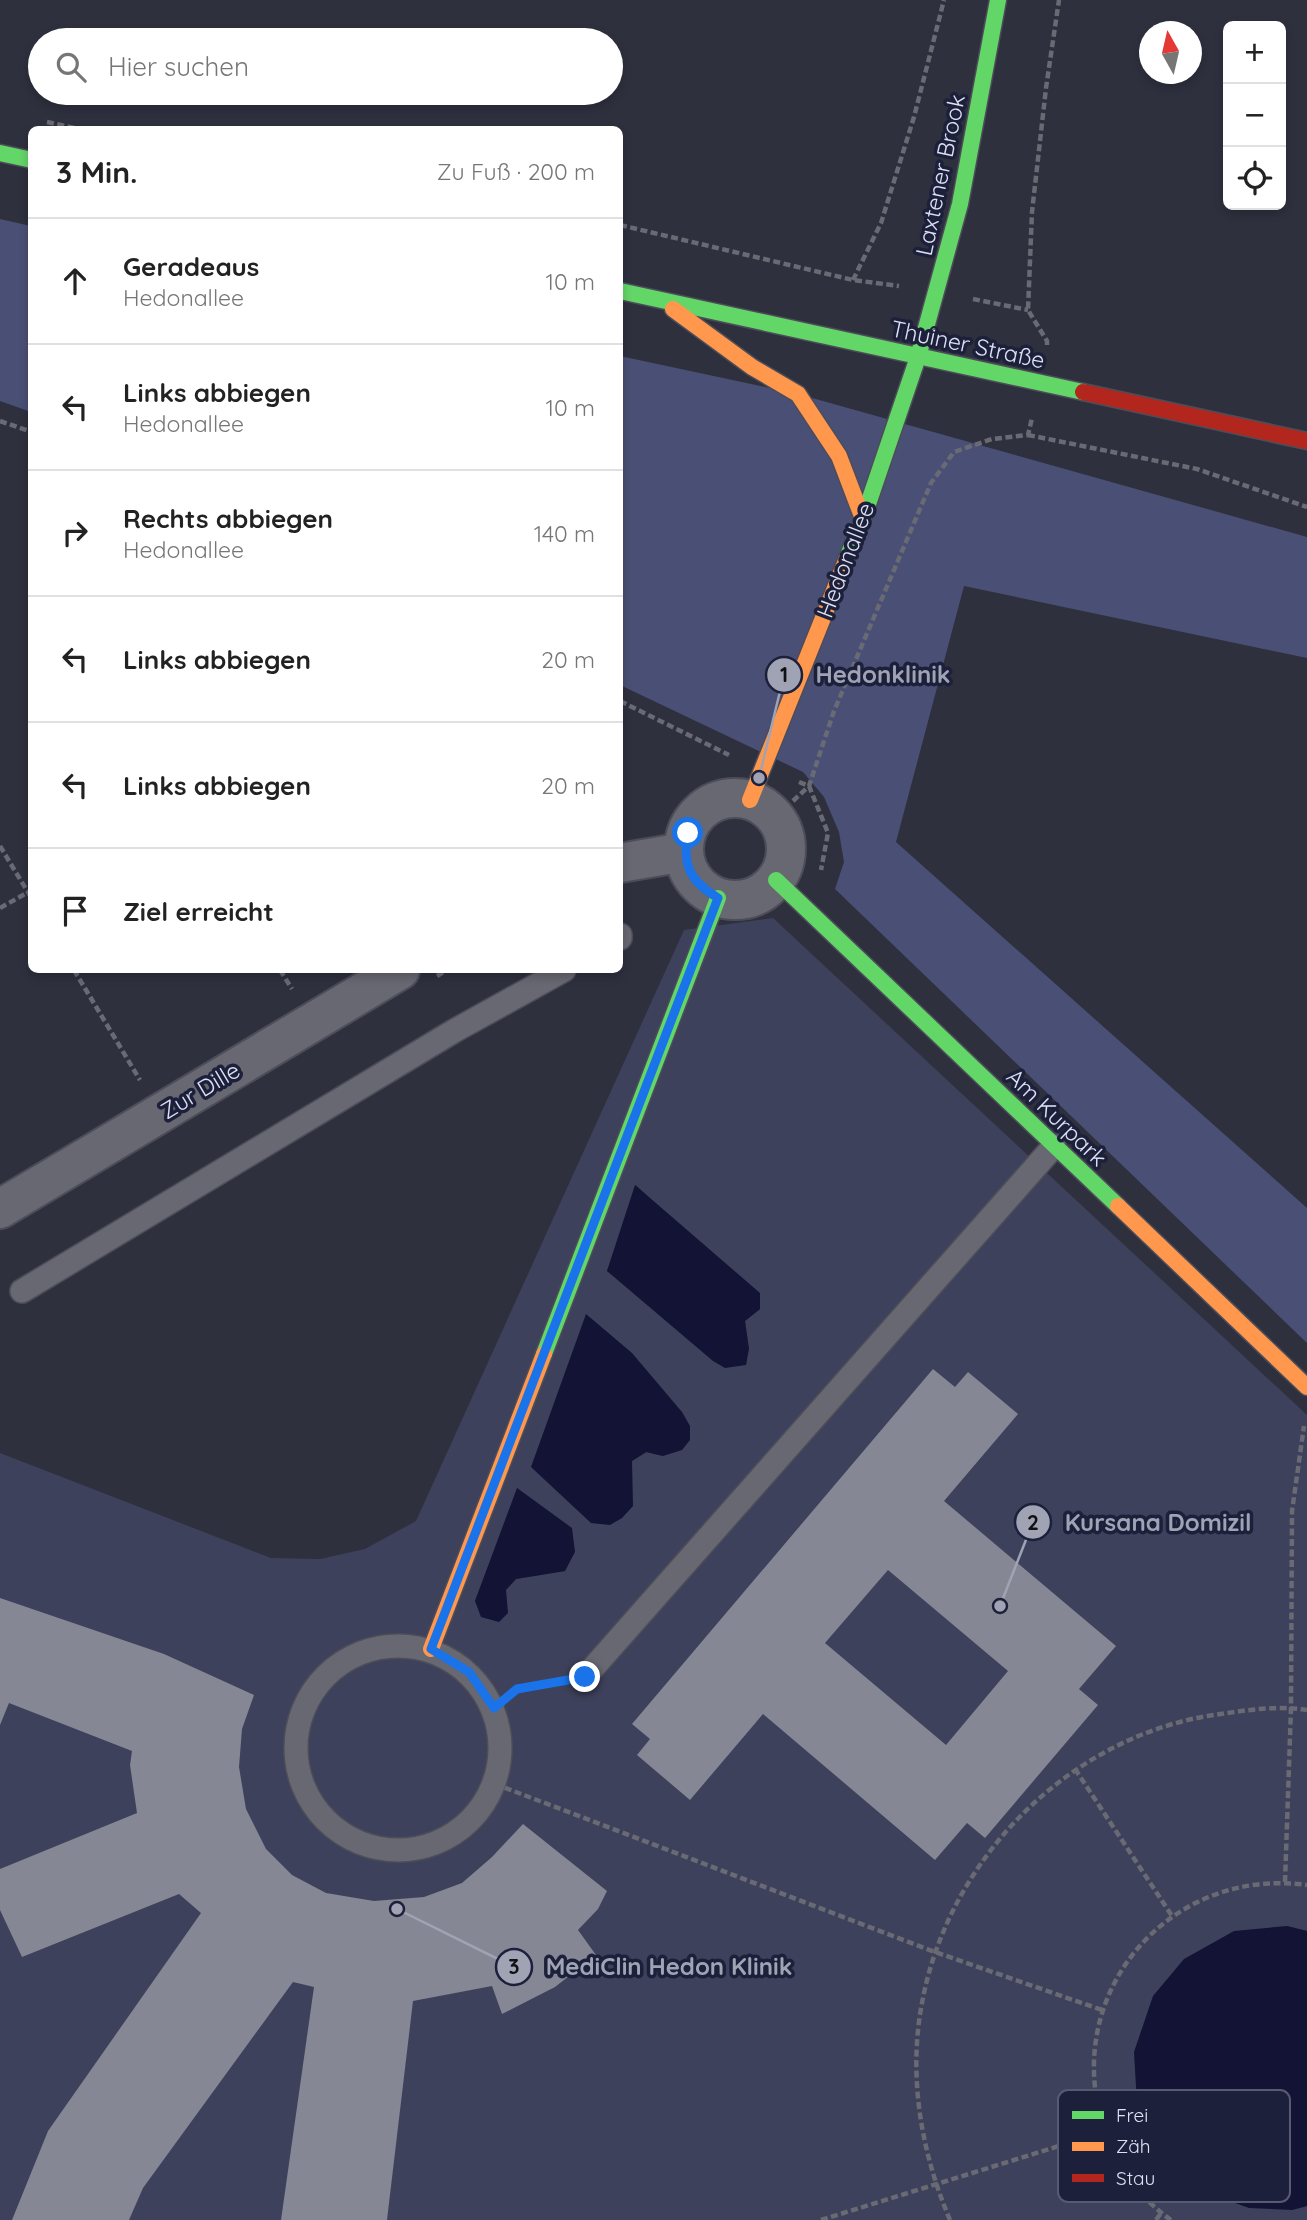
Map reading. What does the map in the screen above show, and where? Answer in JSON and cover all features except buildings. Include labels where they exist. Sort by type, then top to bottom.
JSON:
[{"type":"street","name":"Laxtener Brook","points":[[918,357],[960,204],[998,0]]},
{"type":"street","points":[[0,153],[28,159]]},
{"type":"street","name":"Thuiner Straße","points":[[623,292],[1307,440]]},
{"type":"street","points":[[660,300],[752,367],[798,394],[839,456],[863,519]]},
{"type":"street","name":"Hedonallee","points":[[756,783],[863,519],[918,357]]},
{"type":"street","points":[[756,783],[765,807],[782,832],[787,848],[785,864],[776,880],[761,894],[741,901],[718,898],[701,887],[689,872],[684,852],[688,833],[697,817],[710,804],[740,797],[756,783]]},
{"type":"street","points":[[623,862],[684,852]]},
{"type":"street","name":"Am Kurpark","points":[[776,880],[1307,1387]]},
{"type":"street","points":[[431,1649],[718,898]]},
{"type":"street","name":"Zur Dille","points":[[0,1209],[395,973]]},
{"type":"lane","points":[[22,1291],[454,1031],[559,973]]},
{"type":"lane","points":[[585,1677],[1054,1146]]},
{"type":"lane","points":[[382,1645],[431,1649],[469,1672],[494,1708],[502,1743],[495,1784],[477,1815],[452,1836],[412,1850],[375,1849],[345,1837],[314,1810],[298,1774],[297,1721],[312,1690],[342,1660],[382,1645]]},
{"type":"path","points":[[623,226],[853,280],[881,223],[914,117],[944,0]]},
{"type":"path","points":[[1028,310],[1032,212],[1059,0]]},
{"type":"path","points":[[1028,435],[1039,383]]},
{"type":"path","points":[[0,421],[28,431]]},
{"type":"path","points":[[623,702],[731,756],[756,783],[809,786],[834,711],[932,483],[954,452],[992,439],[1028,435],[1197,469],[1307,507]]},
{"type":"path","points":[[0,846],[28,889]]},
{"type":"path","points":[[0,908],[28,892]]},
{"type":"path","points":[[76,973],[159,1114]]},
{"type":"path","points":[[1284,1882],[1291,1708],[1292,1511],[1305,1420]]},
{"type":"path","points":[[494,1708],[517,1689],[585,1677]]},
{"type":"path","points":[[950,2220],[934,2183],[921,2131],[916,2053],[922,2003],[935,1952],[961,1893],[988,1852],[1032,1804],[1076,1769],[1126,1741],[1177,1722],[1252,1709],[1307,1710]]},
{"type":"path","points":[[1076,1769],[1172,1916]]},
{"type":"path","points":[[495,1784],[935,1952],[1102,2010]]},
{"type":"path","points":[[1094,2090],[1094,2043],[1102,2010],[1115,1979],[1140,1944],[1172,1916],[1217,1893],[1255,1884],[1284,1882],[1307,1885]]},
{"type":"path","points":[[821,2220],[1058,2146]]},
{"type":"path","points":[[1150,2202],[1171,2220]]},
{"type":"path","points":[[1156,2220],[1161,2213]]},
{"type":"shaded area","points":[[0,219],[28,225],[28,411],[0,401]]},
{"type":"shaded area","points":[[623,357],[798,394],[1307,537],[1307,658],[964,586],[896,842],[1307,1208],[1307,1343],[835,889],[844,862],[839,832],[824,797],[803,772],[623,686]]},
{"type":"shaded area","points":[[773,918],[1307,1415],[1307,1931],[1287,1926],[1290,2090],[1058,2090],[1058,2202],[1290,2202],[1290,2096],[1292,2210],[1307,2206],[1307,2220],[0,2220],[0,1453],[271,1558],[320,1559],[365,1549],[416,1521],[684,930]],"holes":[[[636,1185],[760,1309],[745,1321],[749,1349],[607,1271]],[[632,1353],[663,1456],[647,1452],[632,1461],[631,1480],[622,1518]],[[518,1488],[565,1571],[516,1579],[506,1590],[507,1612],[475,1601]]]},
{"type":"shaded area","points":[[635,1185],[760,1293],[760,1309],[745,1321],[749,1349],[746,1365],[725,1368],[713,1361],[607,1271]]},
{"type":"shaded area","points":[[586,1314],[632,1353],[682,1412],[690,1426],[690,1440],[682,1450],[663,1456],[646,1452],[632,1461],[633,1506],[622,1518],[610,1525],[591,1523],[531,1467]]},
{"type":"shaded area","points":[[517,1488],[572,1528],[575,1552],[565,1571],[516,1579],[506,1590],[508,1613],[499,1622],[481,1617],[475,1601]]},
{"type":"shaded area","points":[[1287,1926],[1307,1931],[1307,2206],[1292,2210],[1249,2208],[1232,2202],[1290,2202],[1290,2090],[1136,2090],[1134,2052],[1153,1996],[1184,1959],[1234,1931]]},
{"type":"traffic: fast","points":[[847,558],[918,357],[960,204],[998,0]]},
{"type":"traffic: fast","points":[[0,153],[28,159]]},
{"type":"traffic: fast","points":[[623,292],[1083,392]]},
{"type":"traffic: fast","points":[[776,880],[1118,1206]]},
{"type":"traffic: fast","points":[[544,1354],[718,898]]},
{"type":"traffic: slow","points":[[673,309],[752,367],[798,394],[839,456],[863,519]]},
{"type":"traffic: slow","points":[[750,800],[847,558]]},
{"type":"traffic: slow","points":[[1118,1206],[1307,1387]]},
{"type":"traffic: slow","points":[[431,1649],[544,1354]]},
{"type":"traffic: jam","points":[[1083,392],[1307,441]]},
{"type":"place","name":"Hedonklinik","points":[[759,778]]},
{"type":"place","name":"Kursana Domizil","points":[[1000,1606]]},
{"type":"place","name":"MediClin Hedon Klinik","points":[[397,1909]]},
{"type":"route","points":[[585,1677],[517,1689],[494,1708],[469,1672],[431,1649],[718,898],[701,887],[689,872],[684,852],[688,833]]}]
